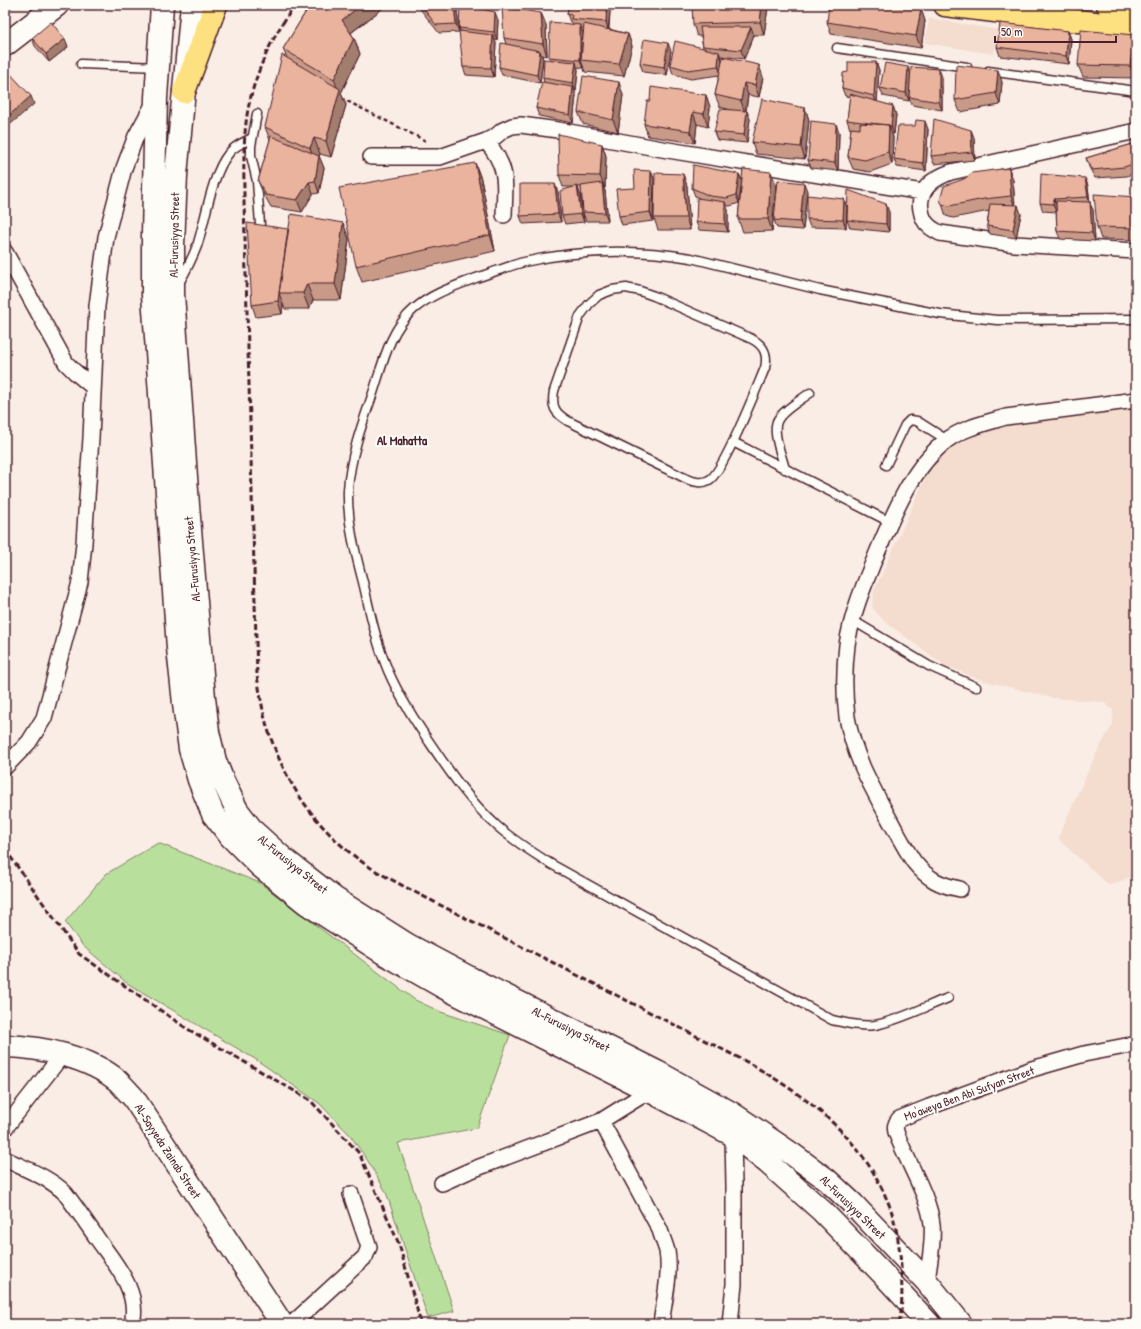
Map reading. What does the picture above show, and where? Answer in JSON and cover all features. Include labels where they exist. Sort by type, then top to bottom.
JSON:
[{"type":"main road","points":[[5,45],[57,5]]},
{"type":"main road","points":[[144,5],[154,27],[159,67]]},
{"type":"main road","name":"Al-Furusiyya Street","points":[[162,5],[156,98],[153,295],[178,648],[190,749],[199,780],[213,814],[231,836],[260,866],[306,903],[385,954],[443,987],[652,1081],[734,1114],[826,1179],[853,1204],[927,1282],[961,1324]]},
{"type":"main road","name":"Al-Furusiyya Street","points":[[192,5],[176,175],[173,245],[173,294],[185,467],[208,732],[215,761],[237,810],[253,831],[285,860],[334,898],[408,945],[472,979],[652,1081],[733,1135],[768,1163],[822,1212],[881,1272],[929,1324]]},
{"type":"main road","points":[[184,92],[216,5]]},
{"type":"main road","points":[[945,5],[1136,28]]},
{"type":"main road","points":[[1108,5],[1136,9]]},
{"type":"main road","name":"Al-Sayyeda Zainab Street","points":[[5,1046],[41,1049],[63,1054],[100,1070],[117,1081],[133,1097],[282,1324]]},
{"type":"main road","points":[[898,1252],[881,1272],[912,1324]]},
{"type":"street","points":[[5,767],[29,742],[44,718],[80,582],[90,453],[97,306],[106,237],[124,168],[136,136],[156,98]]},
{"type":"street","points":[[371,157],[440,157],[486,141],[512,126],[526,125],[922,192]]},
{"type":"street","points":[[1136,131],[951,172],[940,176],[922,192],[920,205],[922,217],[929,226],[940,233],[1015,244],[1136,251]]},
{"type":"street","points":[[486,141],[502,163],[505,175],[504,215]]},
{"type":"street","points":[[5,252],[66,363],[93,387]]},
{"type":"street","points":[[960,889],[934,881],[923,873],[914,862],[878,799],[861,764],[853,741],[845,694],[845,669],[847,644],[852,620],[862,590],[890,522],[914,477],[929,457],[947,440],[966,430],[1006,417],[1136,400]]},
{"type":"street","name":"Mo'aweya Ben Abi Sufyan Street","points":[[927,1282],[932,1234],[931,1218],[924,1195],[896,1132],[895,1127],[899,1119],[929,1106],[1032,1069],[1084,1054],[1136,1044]]},
{"type":"street","points":[[5,1128],[63,1054]]},
{"type":"street","points":[[442,1183],[469,1171],[601,1121],[632,1103],[652,1081]]},
{"type":"street","points":[[601,1121],[664,1240],[667,1252],[668,1269],[660,1324]]},
{"type":"street","points":[[730,1324],[734,1284],[733,1135]]},
{"type":"street","points":[[5,1159],[49,1181],[60,1188],[65,1194],[123,1275],[131,1295],[134,1308],[132,1324]]},
{"type":"street","points":[[292,1324],[365,1257],[369,1247],[351,1194]]},
{"type":"lane","points":[[837,48],[1136,91]]},
{"type":"lane","points":[[81,64],[159,67]]},
{"type":"lane","points":[[257,114],[252,138],[251,156],[257,182],[260,225]]},
{"type":"lane","points":[[173,294],[190,263],[197,246],[223,161],[230,152],[252,138]]},
{"type":"lane","points":[[948,998],[897,1019],[876,1025],[854,1025],[832,1020],[551,864],[523,847],[498,828],[455,781],[413,718],[397,691],[384,662],[354,550],[349,520],[348,490],[351,468],[360,432],[396,330],[412,310],[432,295],[455,286],[522,263],[548,257],[575,254],[628,252],[670,254],[820,290],[933,313],[968,318],[997,320],[1136,319]]},
{"type":"lane","points":[[626,288],[640,291],[758,342],[766,354],[765,368],[733,442],[716,475],[710,480],[696,482],[575,424],[560,415],[554,408],[552,400],[554,392],[580,316],[589,304],[599,295],[612,290],[626,288]]},
{"type":"lane","points":[[785,469],[776,434],[776,423],[782,415],[810,393]]},
{"type":"lane","points":[[886,465],[905,425],[910,420],[917,421],[947,440]]},
{"type":"lane","points":[[733,442],[890,522]]},
{"type":"lane","points":[[852,620],[929,666],[976,687]]},
{"type":"path","points":[[338,96],[451,154]]},
{"type":"shaded area","points":[[929,18],[998,30],[994,54],[925,43]]},
{"type":"shaded area","points":[[1136,406],[1136,875],[1109,885],[1061,842],[1059,838],[1096,754],[1113,724],[1113,710],[1103,702],[1053,698],[981,680],[944,665],[884,621],[872,607],[874,591],[931,466],[957,441],[1015,422]]},
{"type":"green space","points":[[158,843],[260,883],[415,1000],[441,1012],[510,1035],[477,1128],[398,1143],[454,1311],[428,1318],[386,1192],[368,1161],[350,1135],[319,1103],[255,1059],[127,983],[83,946],[65,922],[106,874]]},
{"type":"building","points":[[310,5],[361,5],[342,20],[354,38],[334,79],[283,49]]},
{"type":"building","points":[[421,5],[454,5],[456,24],[436,25]]},
{"type":"building","points":[[460,5],[495,12],[494,32],[459,28]]},
{"type":"building","points":[[569,5],[607,5],[606,22],[571,19],[572,15],[567,14]]},
{"type":"building","points":[[692,5],[762,5],[760,22],[693,24]]},
{"type":"building","points":[[829,5],[896,5],[921,9],[916,36],[827,22]]},
{"type":"building","points":[[502,7],[541,13],[543,44],[504,38]]},
{"type":"building","points":[[51,22],[65,39],[46,54],[32,38]]},
{"type":"building","points":[[550,22],[580,25],[580,60],[549,57]]},
{"type":"building","points":[[1000,23],[1068,31],[1066,56],[997,47]]},
{"type":"building","points":[[584,24],[628,34],[619,64],[581,60]]},
{"type":"building","points":[[700,27],[751,27],[741,50],[703,46]]},
{"type":"building","points":[[1081,30],[1134,35],[1130,66],[1078,65]]},
{"type":"building","points":[[459,31],[493,35],[491,68],[463,67]]},
{"type":"building","points":[[644,39],[668,43],[664,67],[640,63]]},
{"type":"building","points":[[675,41],[719,52],[718,66],[688,70],[670,65]]},
{"type":"building","points":[[501,43],[540,51],[537,75],[499,67]]},
{"type":"building","points":[[282,55],[340,89],[326,141],[314,138],[310,148],[265,127]]},
{"type":"building","points":[[723,57],[759,65],[755,85],[744,83],[741,101],[715,95]]},
{"type":"building","points":[[544,59],[576,62],[573,83],[543,78]]},
{"type":"building","points":[[848,62],[876,62],[874,96],[842,88],[843,73],[848,72]]},
{"type":"building","points":[[885,63],[908,67],[906,93],[880,88]]},
{"type":"building","points":[[956,65],[998,70],[996,93],[955,100]]},
{"type":"building","points":[[911,67],[939,69],[939,102],[909,97]]},
{"type":"building","points":[[5,68],[31,96],[5,119]]},
{"type":"building","points":[[583,76],[619,82],[613,120],[578,112]]},
{"type":"building","points":[[542,82],[573,87],[570,115],[536,108]]},
{"type":"building","points":[[651,87],[706,95],[704,114],[693,112],[690,131],[644,124],[647,101],[650,101]]},
{"type":"building","points":[[850,94],[893,106],[891,126],[847,120]]},
{"type":"building","points":[[762,99],[805,108],[801,147],[752,142]]},
{"type":"building","points":[[720,109],[747,111],[744,135],[714,132]]},
{"type":"building","points":[[934,119],[971,130],[972,152],[931,156]]},
{"type":"building","points":[[916,120],[925,121],[923,163],[894,159],[898,126],[915,126]]},
{"type":"building","points":[[811,121],[836,124],[835,163],[808,160]]},
{"type":"building","points":[[860,123],[889,125],[888,152],[865,160],[848,157],[851,128],[860,129]]},
{"type":"building","points":[[558,134],[602,144],[600,176],[559,175]]},
{"type":"building","points":[[271,136],[319,156],[315,181],[309,182],[297,200],[266,195],[258,181]]},
{"type":"building","points":[[1136,143],[1136,163],[1124,167],[1092,170],[1086,158]]},
{"type":"building","points":[[475,163],[490,235],[356,266],[339,188]]},
{"type":"building","points":[[693,165],[739,174],[736,195],[727,198],[710,196],[692,188]]},
{"type":"building","points":[[1009,168],[1011,196],[984,199],[949,206],[942,204],[940,200],[944,186],[964,179],[972,173]]},
{"type":"building","points":[[743,169],[771,172],[768,219],[738,219]]},
{"type":"building","points":[[634,170],[651,171],[650,212],[619,216],[616,189],[635,188]]},
{"type":"building","points":[[655,173],[683,174],[686,218],[654,218]]},
{"type":"building","points":[[1041,174],[1085,178],[1088,197],[1054,199],[1053,204],[1040,203]]},
{"type":"building","points":[[778,180],[804,183],[800,222],[774,220]]},
{"type":"building","points":[[602,183],[605,213],[583,212],[581,186]]},
{"type":"building","points":[[520,184],[555,184],[558,214],[520,216]]},
{"type":"building","points":[[577,186],[581,214],[562,216],[560,191]]},
{"type":"building","points":[[848,190],[886,204],[886,224],[847,220]]},
{"type":"building","points":[[1094,194],[1136,197],[1136,228],[1097,227]]},
{"type":"building","points":[[807,195],[844,199],[843,220],[807,219]]},
{"type":"building","points":[[697,198],[725,202],[725,224],[696,222]]},
{"type":"building","points":[[1056,201],[1090,202],[1092,233],[1057,231]]},
{"type":"building","points":[[990,204],[1018,205],[1013,230],[987,226]]},
{"type":"building","points":[[291,214],[343,223],[335,284],[307,284],[303,293],[279,293]]},
{"type":"building","points":[[247,223],[288,229],[278,301],[252,305]]},
{"type":"railway","points":[[296,5],[270,45],[257,76],[248,108],[244,162],[257,676],[265,720],[274,747],[283,767],[294,787],[319,822],[350,853],[377,872],[749,1063],[790,1088],[827,1118],[844,1134],[873,1172],[891,1210],[898,1240],[901,1267],[902,1303],[899,1324]]},
{"type":"railway","points":[[5,849],[79,954],[186,1028],[310,1100],[359,1153],[399,1244],[421,1324]]},
{"type":"district","name":"Al Mahatta","points":[[402,440]]}]
